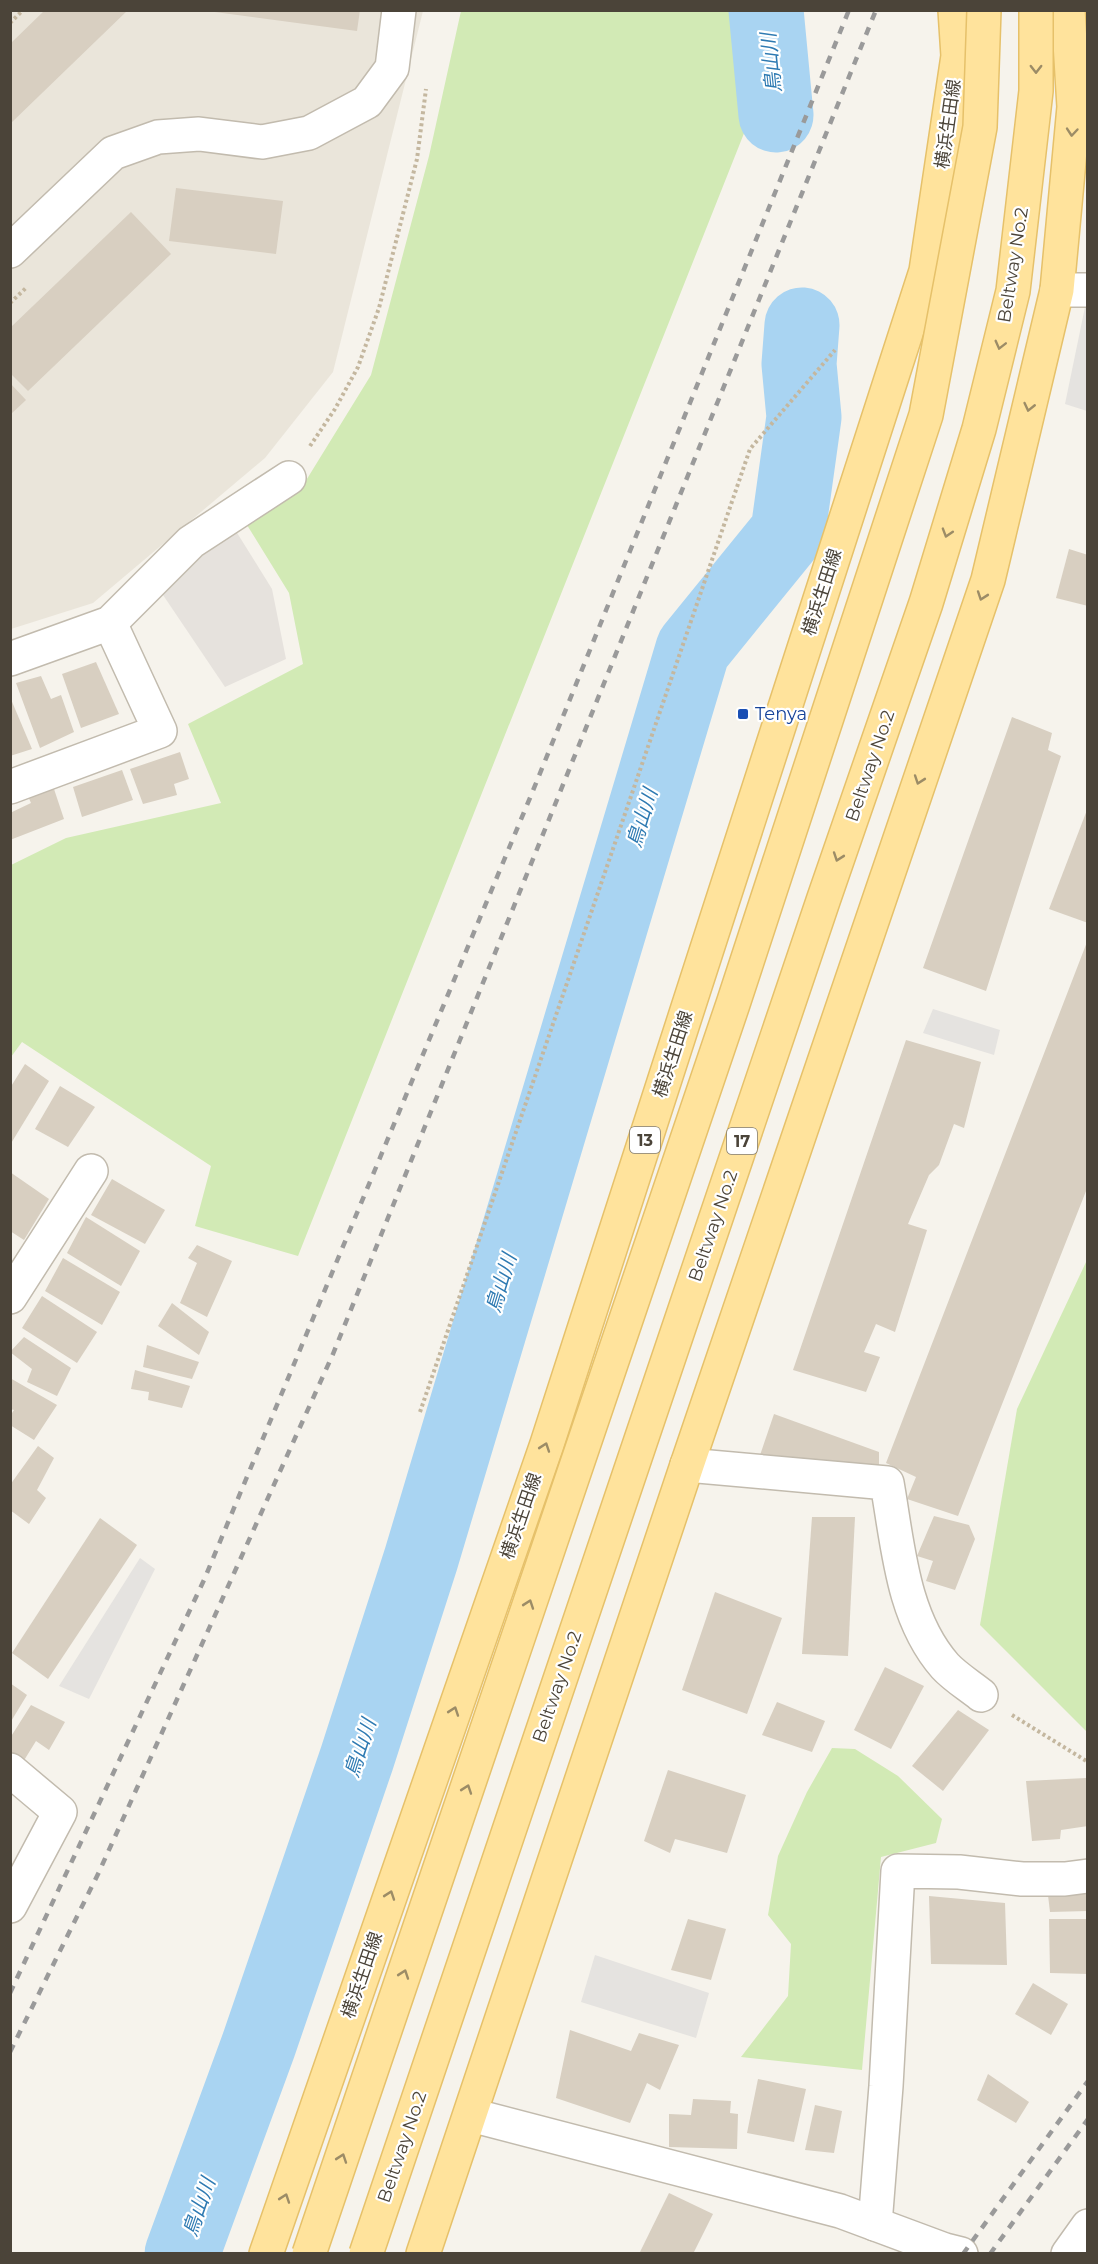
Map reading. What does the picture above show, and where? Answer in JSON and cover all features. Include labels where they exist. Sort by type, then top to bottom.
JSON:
[{"type":"main road","name":"横浜生田線","points":[[266,2253],[547,1444],[926,271],[958,56],[955,10]]},
{"type":"main road","points":[[309,2253],[729,1016],[926,416],[980,127],[984,10]]},
{"type":"main road","name":"Beltway No.2","points":[[366,2253],[816,921],[926,603],[979,429],[1013,291],[1036,91],[1036,10]]},
{"type":"main road","points":[[423,2253],[687,1465],[988,580],[1072,290],[1074,106],[1068,10]]},
{"type":"street","points":[[10,251],[113,153],[158,137],[199,134],[262,142],[309,133],[367,102],[392,68],[399,10]]},
{"type":"street","points":[[10,660],[110,623],[191,542],[289,478]]},
{"type":"street","points":[[10,787],[160,731],[110,623]]},
{"type":"street","points":[[10,1297],[91,1171]]},
{"type":"street","points":[[687,1465],[887,1483],[904,1580],[917,1624],[945,1667],[981,1695]]},
{"type":"street","points":[[10,1770],[60,1812],[10,1906]]},
{"type":"street","points":[[875,2224],[886,2086],[897,1871],[959,1872],[1022,1879],[1065,1879],[1088,1876]]},
{"type":"street","points":[[471,2115],[840,2211],[945,2250],[961,2253]]},
{"type":"street","points":[[1068,2253],[1088,2226]]},
{"type":"path","points":[[10,23],[23,10]]},
{"type":"path","points":[[289,478],[335,409],[358,367],[379,308],[417,159],[427,79]]},
{"type":"path","points":[[10,303],[35,279]]},
{"type":"path","points":[[420,1412],[750,449],[835,350]]},
{"type":"path","points":[[981,1695],[1088,1762]]},
{"type":"shaded area","points":[[11,11],[423,11],[333,372],[265,458],[93,603],[11,629]]},
{"type":"shaded area","points":[[1085,307],[1088,307],[1087,411],[1065,404]]},
{"type":"shaded area","points":[[234,528],[272,589],[286,659],[225,687],[161,592]]},
{"type":"shaded area","points":[[933,1009],[1000,1030],[994,1055],[923,1033]]},
{"type":"shaded area","points":[[140,1558],[155,1569],[89,1699],[59,1686]]},
{"type":"shaded area","points":[[595,1955],[709,1993],[696,2038],[581,2002]]},
{"type":"green space","points":[[461,11],[756,11],[764,83],[298,1256],[195,1226],[211,1166],[22,1042],[11,1057],[11,865],[66,838],[221,803],[188,724],[303,664],[289,593],[247,525],[302,487],[371,375],[429,156]]},
{"type":"green space","points":[[1087,1260],[1088,1732],[980,1625],[1017,1409]]},
{"type":"green space","points":[[832,1748],[855,1749],[898,1776],[942,1819],[936,1843],[881,1857],[862,2070],[741,2057],[788,1996],[791,1944],[768,1915],[778,1856],[807,1792]]},
{"type":"building","points":[[45,10],[128,10],[10,124],[10,44]]},
{"type":"building","points":[[200,10],[360,10],[357,31]]},
{"type":"building","points":[[176,188],[283,201],[276,254],[169,241]]},
{"type":"building","points":[[131,212],[171,254],[28,391],[10,373],[10,328]]},
{"type":"building","points":[[10,383],[26,400],[10,415]]},
{"type":"building","points":[[1069,549],[1088,555],[1088,606],[1056,598]]},
{"type":"building","points":[[96,662],[119,714],[81,728],[62,674]]},
{"type":"building","points":[[41,676],[51,699],[61,695],[74,732],[40,748],[16,683]]},
{"type":"building","points":[[10,697],[32,749],[10,756]]},
{"type":"building","points":[[1012,717],[1052,733],[1048,750],[1061,756],[986,991],[923,968]]},
{"type":"building","points":[[180,752],[189,779],[174,784],[177,795],[143,804],[130,769]]},
{"type":"building","points":[[122,770],[133,800],[82,817],[73,787]]},
{"type":"building","points":[[53,786],[64,819],[10,840],[10,813],[31,803],[27,794]]},
{"type":"building","points":[[1088,810],[1088,923],[1049,909]]},
{"type":"building","points":[[1087,942],[1088,1186],[958,1516],[907,1499],[916,1477],[886,1463]]},
{"type":"building","points":[[906,1040],[981,1062],[964,1128],[954,1124],[939,1165],[929,1175],[908,1224],[927,1230],[895,1332],[876,1324],[864,1352],[880,1357],[866,1392],[793,1370]]},
{"type":"building","points":[[25,1064],[49,1081],[10,1145],[10,1088]]},
{"type":"building","points":[[60,1086],[95,1107],[68,1147],[35,1129]]},
{"type":"building","points":[[10,1172],[49,1199],[24,1240],[10,1231]]},
{"type":"building","points":[[112,1179],[165,1210],[145,1244],[91,1215]]},
{"type":"building","points":[[86,1217],[140,1251],[121,1286],[67,1253]]},
{"type":"building","points":[[197,1245],[232,1261],[207,1317],[180,1303],[197,1263],[188,1258]]},
{"type":"building","points":[[63,1258],[120,1292],[102,1325],[45,1291]]},
{"type":"building","points":[[42,1296],[97,1332],[77,1363],[22,1328]]},
{"type":"building","points":[[172,1303],[209,1332],[199,1355],[158,1326]]},
{"type":"building","points":[[24,1337],[71,1368],[57,1396],[27,1382],[32,1369],[10,1352]]},
{"type":"building","points":[[147,1345],[199,1362],[192,1379],[143,1367]]},
{"type":"building","points":[[135,1370],[190,1386],[182,1408],[148,1400],[149,1392],[131,1389]]},
{"type":"building","points":[[10,1378],[57,1405],[34,1440],[10,1425],[10,1416],[14,1410],[10,1409]]},
{"type":"building","points":[[774,1414],[879,1452],[879,1469],[758,1461]]},
{"type":"building","points":[[38,1446],[54,1458],[37,1490],[46,1498],[29,1524],[10,1510],[10,1485]]},
{"type":"building","points":[[934,1516],[969,1525],[975,1539],[955,1590],[926,1581],[933,1561],[917,1556]]},
{"type":"building","points":[[812,1517],[855,1517],[848,1656],[802,1654]]},
{"type":"building","points":[[100,1518],[137,1545],[48,1679],[12,1653]]},
{"type":"building","points":[[715,1592],[782,1618],[747,1714],[682,1690]]},
{"type":"building","points":[[885,1667],[924,1686],[891,1749],[854,1730]]},
{"type":"building","points":[[10,1683],[27,1695],[10,1723]]},
{"type":"building","points":[[777,1702],[825,1721],[812,1752],[762,1735]]},
{"type":"building","points":[[31,1705],[65,1722],[49,1750],[36,1741],[23,1762],[10,1756],[10,1738]]},
{"type":"building","points":[[958,1710],[989,1730],[943,1791],[912,1766]]},
{"type":"building","points":[[668,1770],[746,1795],[727,1853],[675,1839],[670,1853],[644,1841]]},
{"type":"building","points":[[1086,1778],[1088,1826],[1061,1830],[1060,1839],[1032,1841],[1026,1781]]},
{"type":"building","points":[[1088,1886],[1088,1911],[1050,1912],[1047,1887]]},
{"type":"building","points":[[929,1896],[1005,1903],[1007,1965],[931,1964]]},
{"type":"building","points":[[688,1919],[726,1929],[711,1980],[671,1970]]},
{"type":"building","points":[[1049,1919],[1088,1919],[1088,1974],[1050,1973]]},
{"type":"building","points":[[1033,1983],[1068,2004],[1051,2035],[1015,2014]]},
{"type":"building","points":[[570,2030],[631,2051],[639,2033],[679,2045],[660,2090],[647,2083],[630,2123],[556,2098]]},
{"type":"building","points":[[988,2074],[1029,2102],[1016,2123],[977,2100]]},
{"type":"building","points":[[758,2079],[806,2089],[794,2142],[747,2133]]},
{"type":"building","points":[[693,2099],[731,2101],[730,2113],[738,2114],[737,2149],[669,2147],[669,2114],[691,2115]]},
{"type":"building","points":[[815,2105],[842,2111],[834,2153],[805,2150]]},
{"type":"building","points":[[669,2193],[713,2214],[693,2254],[639,2254]]},
{"type":"waterway","name":"鳥山川","points":[[766,10],[776,115]]},
{"type":"waterway","name":"鳥山川","points":[[182,2254],[259,2044],[357,1758],[421,1559],[693,649],[788,532],[804,417],[799,364],[802,325]]},
{"type":"railway","points":[[10,1993],[204,1580],[532,793],[849,10]]},
{"type":"railway","points":[[10,2052],[99,1872],[333,1354],[876,10]]},
{"type":"railway","points":[[963,2254],[1088,2081]]},
{"type":"railway","points":[[990,2254],[1088,2119]]},
{"type":"place","name":"Tenya","points":[[743,714]]}]
